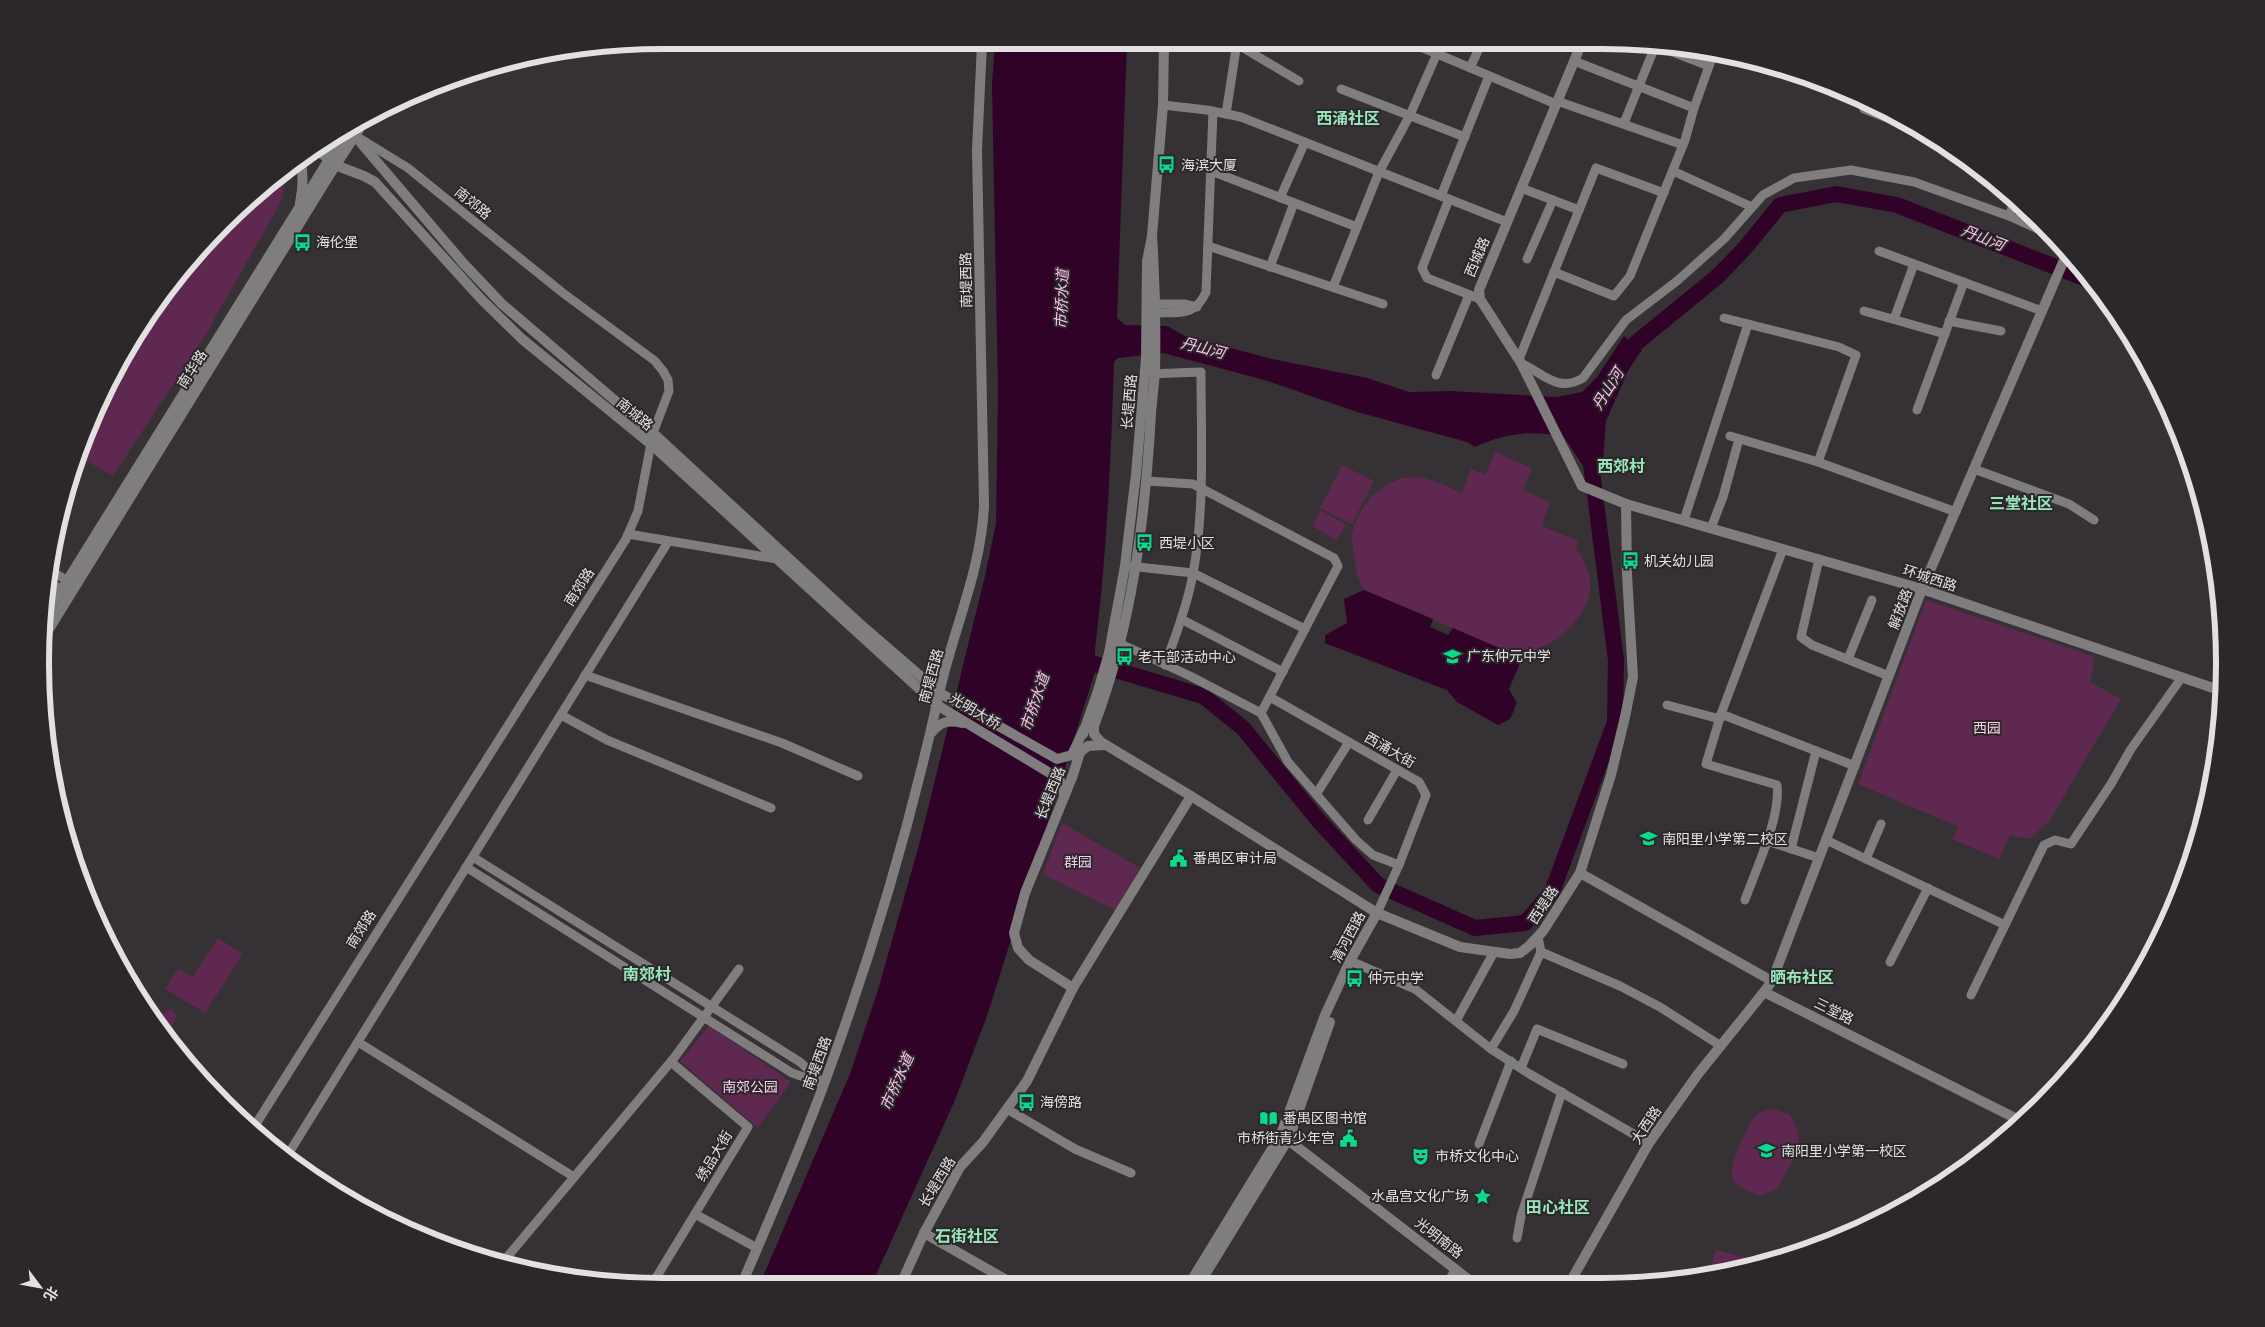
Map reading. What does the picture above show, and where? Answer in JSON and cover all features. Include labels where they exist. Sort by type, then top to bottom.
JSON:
[{"type":"street","name":"南堤西路","points":[[744,1278],[824,1084],[851,1008],[899,854],[931,733],[942,707],[940,692],[978,557],[983,530],[977,150],[982,49]]},
{"type":"street","name":"长堤西路","points":[[904,1278],[924,1234],[960,1167],[1027,1081],[1073,988],[1029,960],[1018,948],[1014,933],[1025,894],[1064,796],[1084,729],[1102,692],[1116,651],[1147,481],[1153,313],[1152,236],[1163,105],[1164,49]]},
{"type":"street","points":[[1226,114],[1234,49]]},
{"type":"street","points":[[1245,49],[1299,81]]},
{"type":"street","points":[[1425,49],[1557,103],[1624,123],[1683,145]]},
{"type":"street","points":[[1333,288],[1379,172],[1410,115],[1439,49]]},
{"type":"street","points":[[1470,68],[1479,49]]},
{"type":"street","name":"西城路","points":[[1579,49],[1478,290],[1480,299],[1520,361],[1582,486],[1626,504]]},
{"type":"street","points":[[1624,123],[1651,51]]},
{"type":"street","points":[[1677,54],[1709,66]]},
{"type":"street","points":[[1554,272],[1614,296],[1630,276],[1683,145],[1711,59]]},
{"type":"street","points":[[1574,61],[1694,108]]},
{"type":"street","points":[[1480,299],[1427,278],[1422,268],[1465,137],[1489,76]]},
{"type":"street","points":[[1341,89],[1465,137]]},
{"type":"street","points":[[1163,105],[1213,111],[1241,117],[1507,222]]},
{"type":"street","points":[[1864,109],[1876,114]]},
{"type":"street","points":[[1153,313],[1188,312],[1201,303],[1206,292],[1213,111]]},
{"type":"street","name":"南城路","points":[[353,133],[489,290],[524,324],[653,433],[859,623],[940,692]]},
{"type":"street","name":"南郊路","points":[[256,1124],[628,534],[638,511],[653,433],[668,391],[668,380],[663,370],[655,361],[563,293],[408,168],[353,133]]},
{"type":"street","name":"南华路","points":[[51,608],[68,587],[348,136]]},
{"type":"street","points":[[1280,198],[1305,142]]},
{"type":"street","name":"南城路","points":[[321,153],[332,162],[375,182],[503,321],[652,445],[942,707]]},
{"type":"street","name":"南华路","points":[[50,625],[68,587],[299,209],[332,162]]},
{"type":"street","points":[[299,209],[302,184],[301,168]]},
{"type":"street","points":[[1664,193],[1596,168],[1520,361],[1560,384],[1573,384],[1583,378],[1626,320],[1677,282],[1724,239],[1763,195],[1794,178],[1851,170],[1914,182],[2009,216],[2035,228]]},
{"type":"street","points":[[1211,171],[1356,227]]},
{"type":"street","points":[[1673,171],[1752,208]]},
{"type":"street","points":[[1521,188],[1579,210]]},
{"type":"street","points":[[1526,258],[1553,200]]},
{"type":"street","points":[[1270,267],[1294,203]]},
{"type":"street","points":[[2009,216],[2013,206]]},
{"type":"street","name":"长堤西路","points":[[1152,236],[1147,261],[1153,313]]},
{"type":"street","points":[[1208,246],[1384,304]]},
{"type":"street","points":[[1879,251],[1964,282],[2044,307]]},
{"type":"street","name":"解放路","points":[[1772,981],[1922,589],[2065,259]]},
{"type":"street","points":[[1894,319],[1914,264]]},
{"type":"street","points":[[1917,410],[1964,282]]},
{"type":"street","points":[[1436,375],[1469,295]]},
{"type":"street","points":[[1864,311],[1945,334]]},
{"type":"street","points":[[1724,318],[1839,347],[1856,355],[1818,462]]},
{"type":"street","points":[[1950,321],[2001,331]]},
{"type":"street","points":[[1684,520],[1748,324]]},
{"type":"street","points":[[1150,374],[1201,372],[1201,488],[1193,573],[1182,619],[1165,665]]},
{"type":"street","name":"长堤西路","points":[[1130,566],[1150,374]]},
{"type":"street","points":[[1730,436],[1818,462],[1956,512]]},
{"type":"street","points":[[1711,528],[1723,497],[1740,439]]},
{"type":"street","points":[[1974,469],[2069,504],[2094,520]]},
{"type":"street","points":[[1147,481],[1193,484],[1334,558],[1338,566],[1261,713]]},
{"type":"street","name":"环城西路","points":[[1626,504],[1922,589],[2215,689]]},
{"type":"street","name":"西堤路","points":[[1105,745],[1192,796],[1377,913],[1460,947],[1518,954],[1538,937],[1580,873],[1611,775],[1625,717],[1633,677],[1627,574],[1626,504]]},
{"type":"street","points":[[628,534],[777,559]]},
{"type":"street","points":[[290,1152],[668,542]]},
{"type":"street","points":[[1745,900],[1767,841],[1778,795],[1777,785],[1706,764],[1720,717],[1783,549]]},
{"type":"street","points":[[1819,559],[1801,637],[1812,645],[1889,676]]},
{"type":"street","points":[[1130,566],[1193,573],[1305,629]]},
{"type":"street","points":[[55,576],[68,587]]},
{"type":"street","points":[[54,583],[68,587]]},
{"type":"street","points":[[1848,659],[1872,600]]},
{"type":"street","points":[[1182,619],[1283,672]]},
{"type":"street","points":[[1116,651],[1165,665],[1261,713],[1288,762],[1356,840],[1373,855],[1399,865]]},
{"type":"street","points":[[585,675],[782,743],[858,776]]},
{"type":"street","points":[[1971,995],[2044,845],[2055,840],[2071,844],[2131,749],[2182,677]]},
{"type":"street","name":"光明大桥","points":[[940,692],[1053,758],[1060,760],[1076,754],[1088,746],[1105,745]]},
{"type":"street","name":"长堤西路","points":[[1102,692],[1094,731],[1097,740],[1105,745]]},
{"type":"street","name":"西涌大街","points":[[1270,697],[1419,782],[1426,795],[1399,865],[1377,913]]},
{"type":"street","points":[[1667,705],[1720,717],[1855,766]]},
{"type":"street","name":"光明大桥","points":[[942,707],[1058,778],[1063,786],[1064,796]]},
{"type":"street","points":[[561,715],[607,740],[771,808]]},
{"type":"street","points":[[931,733],[943,722],[953,721],[969,724]]},
{"type":"street","points":[[1317,793],[1349,742]]},
{"type":"street","points":[[1791,849],[1816,751]]},
{"type":"street","points":[[1368,820],[1397,770]]},
{"type":"street","points":[[1073,988],[1192,796]]},
{"type":"street","points":[[1866,859],[1881,824]]},
{"type":"street","points":[[1826,840],[2005,925]]},
{"type":"street","points":[[1767,841],[1819,858]]},
{"type":"street","points":[[473,857],[800,1062],[824,1084]]},
{"type":"street","points":[[466,867],[792,1073],[824,1084]]},
{"type":"street","points":[[1580,873],[1772,981],[1764,992]]},
{"type":"street","points":[[1890,962],[1928,888]]},
{"type":"street","name":"清河西路","points":[[1203,1278],[1284,1137],[1330,1021],[1377,913]]},
{"type":"street","name":"清河西路","points":[[1193,1278],[1284,1137],[1325,1015],[1350,961],[1377,913]]},
{"type":"street","points":[[1491,1049],[1514,1011],[1541,952],[1538,937]]},
{"type":"street","points":[[1456,1021],[1494,952]]},
{"type":"street","points":[[1541,952],[1620,986],[1660,1007],[1721,1046]]},
{"type":"street","points":[[1355,963],[1416,989],[1491,1049],[1649,1143]]},
{"type":"street","points":[[507,1258],[671,1062],[738,969]]},
{"type":"street","name":"大西路","points":[[1573,1278],[1649,1143],[1764,992]]},
{"type":"street","name":"三堂路","points":[[1764,992],[2015,1118]]},
{"type":"street","points":[[1521,1068],[1537,1029],[1623,1064]]},
{"type":"street","points":[[358,1042],[574,1177]]},
{"type":"street","name":"绣品大街","points":[[656,1278],[748,1127],[671,1062]]},
{"type":"street","points":[[1479,1144],[1511,1062]]},
{"type":"street","points":[[1517,1238],[1522,1216],[1562,1092]]},
{"type":"street","points":[[1007,1109],[1075,1149],[1130,1173]]},
{"type":"street","name":"光明南路","points":[[1284,1137],[1467,1278]]},
{"type":"street","points":[[695,1214],[757,1248]]},
{"type":"street","points":[[924,1234],[1003,1278]]},
{"type":"street","points":[[1451,1278],[1456,1270]]},
{"type":"green space","points":[[285,180],[282,200],[206,334],[113,476],[84,459],[112,392],[131,356],[152,322],[201,258],[258,201]]},
{"type":"green space","points":[[1495,452],[1532,468],[1523,490],[1550,502],[1542,526],[1578,541],[1576,548],[1590,579],[1590,591],[1585,606],[1571,627],[1552,642],[1520,657],[1364,590],[1356,569],[1352,545],[1352,535],[1359,514],[1372,496],[1390,483],[1400,479],[1418,477],[1437,482],[1462,493],[1471,469],[1485,475]]},
{"type":"green space","points":[[1342,465],[1374,481],[1352,524],[1320,508]]},
{"type":"green space","points":[[1321,510],[1346,525],[1336,540],[1312,526]]},
{"type":"green space","name":"西园","points":[[1926,600],[2095,657],[2090,682],[2121,699],[2050,820],[2030,839],[2010,835],[1999,859],[1952,839],[1959,827],[1858,784]]},
{"type":"green space","name":"群园","points":[[1062,823],[1140,868],[1115,910],[1043,874]]},
{"type":"green space","points":[[218,938],[243,954],[205,1013],[165,989],[178,969],[193,977]]},
{"type":"green space","points":[[171,1009],[176,1015],[169,1028],[161,1017],[164,1012]]},
{"type":"green space","name":"南郊公园","points":[[709,1026],[791,1082],[758,1128],[680,1061]]},
{"type":"green space","points":[[1772,1109],[1789,1114],[1795,1124],[1798,1134],[1797,1151],[1778,1188],[1759,1196],[1735,1182],[1732,1174],[1733,1166],[1743,1138],[1755,1117]]},
{"type":"green space","points":[[1716,1250],[1751,1259],[1721,1266],[1711,1268]]},
{"type":"water","name":"市桥水道","points":[[995,49],[1127,49],[1117,318],[1125,325],[1167,326],[1185,336],[1272,359],[1367,378],[1409,392],[1451,391],[1556,397],[1582,392],[1597,377],[1624,336],[1642,351],[1632,362],[1606,421],[1602,474],[1586,478],[1583,466],[1564,437],[1530,433],[1519,434],[1486,442],[1475,447],[1467,442],[1357,412],[1268,381],[1163,353],[1118,358],[1114,362],[1108,506],[1095,649],[1095,658],[1099,659],[987,1016],[955,1100],[875,1278],[762,1278],[850,1074],[878,990],[919,845],[985,576],[996,523],[998,391],[992,85]]},
{"type":"water","points":[[1364,590],[1433,619],[1430,627],[1448,635],[1453,628],[1520,657],[1522,659],[1509,689],[1517,703],[1510,719],[1498,725],[1457,702],[1447,690],[1325,643],[1325,635],[1347,623],[1344,599]]},
{"type":"waterway","name":"丹山河","points":[[1623,364],[1636,343],[1718,276],[1744,249],[1780,205],[1836,194],[1897,205],[2078,276]]},
{"type":"waterway","points":[[1076,666],[1092,663],[1203,696],[1243,728],[1318,820],[1378,885],[1475,928],[1525,923],[1552,892],[1615,722],[1616,660],[1590,455]]},
{"type":"place","name":"海滨大厦","points":[[1167,165]]},
{"type":"place","name":"海伦堡","points":[[302,242]]},
{"type":"place","name":"西堤小区","points":[[1145,543]]},
{"type":"place","name":"机关幼儿园","points":[[1630,561]]},
{"type":"place","name":"广东仲元中学","points":[[1453,656]]},
{"type":"place","name":"老干部活动中心","points":[[1124,657]]},
{"type":"place","name":"南阳里小学第二校区","points":[[1648,839]]},
{"type":"place","name":"番禺区审计局","points":[[1179,858]]},
{"type":"place","name":"仲元中学","points":[[1354,978]]},
{"type":"place","name":"海傍路","points":[[1026,1102]]},
{"type":"place","name":"番禺区图书馆","points":[[1269,1118]]},
{"type":"place","name":"市桥街青少年宫","points":[[1349,1138]]},
{"type":"place","name":"南阳里小学第一校区","points":[[1767,1151]]},
{"type":"place","name":"市桥文化中心","points":[[1421,1156]]},
{"type":"place","name":"水晶宫文化广场","points":[[1483,1196]]},
{"type":"district","name":"西涌社区","points":[[1348,118]]},
{"type":"district","name":"西郊村","points":[[1621,466]]},
{"type":"district","name":"三堂社区","points":[[2021,503]]},
{"type":"district","name":"南郊村","points":[[647,974]]},
{"type":"district","name":"晒布社区","points":[[1802,977]]},
{"type":"district","name":"田心社区","points":[[1558,1207]]},
{"type":"district","name":"石街社区","points":[[967,1236]]}]
